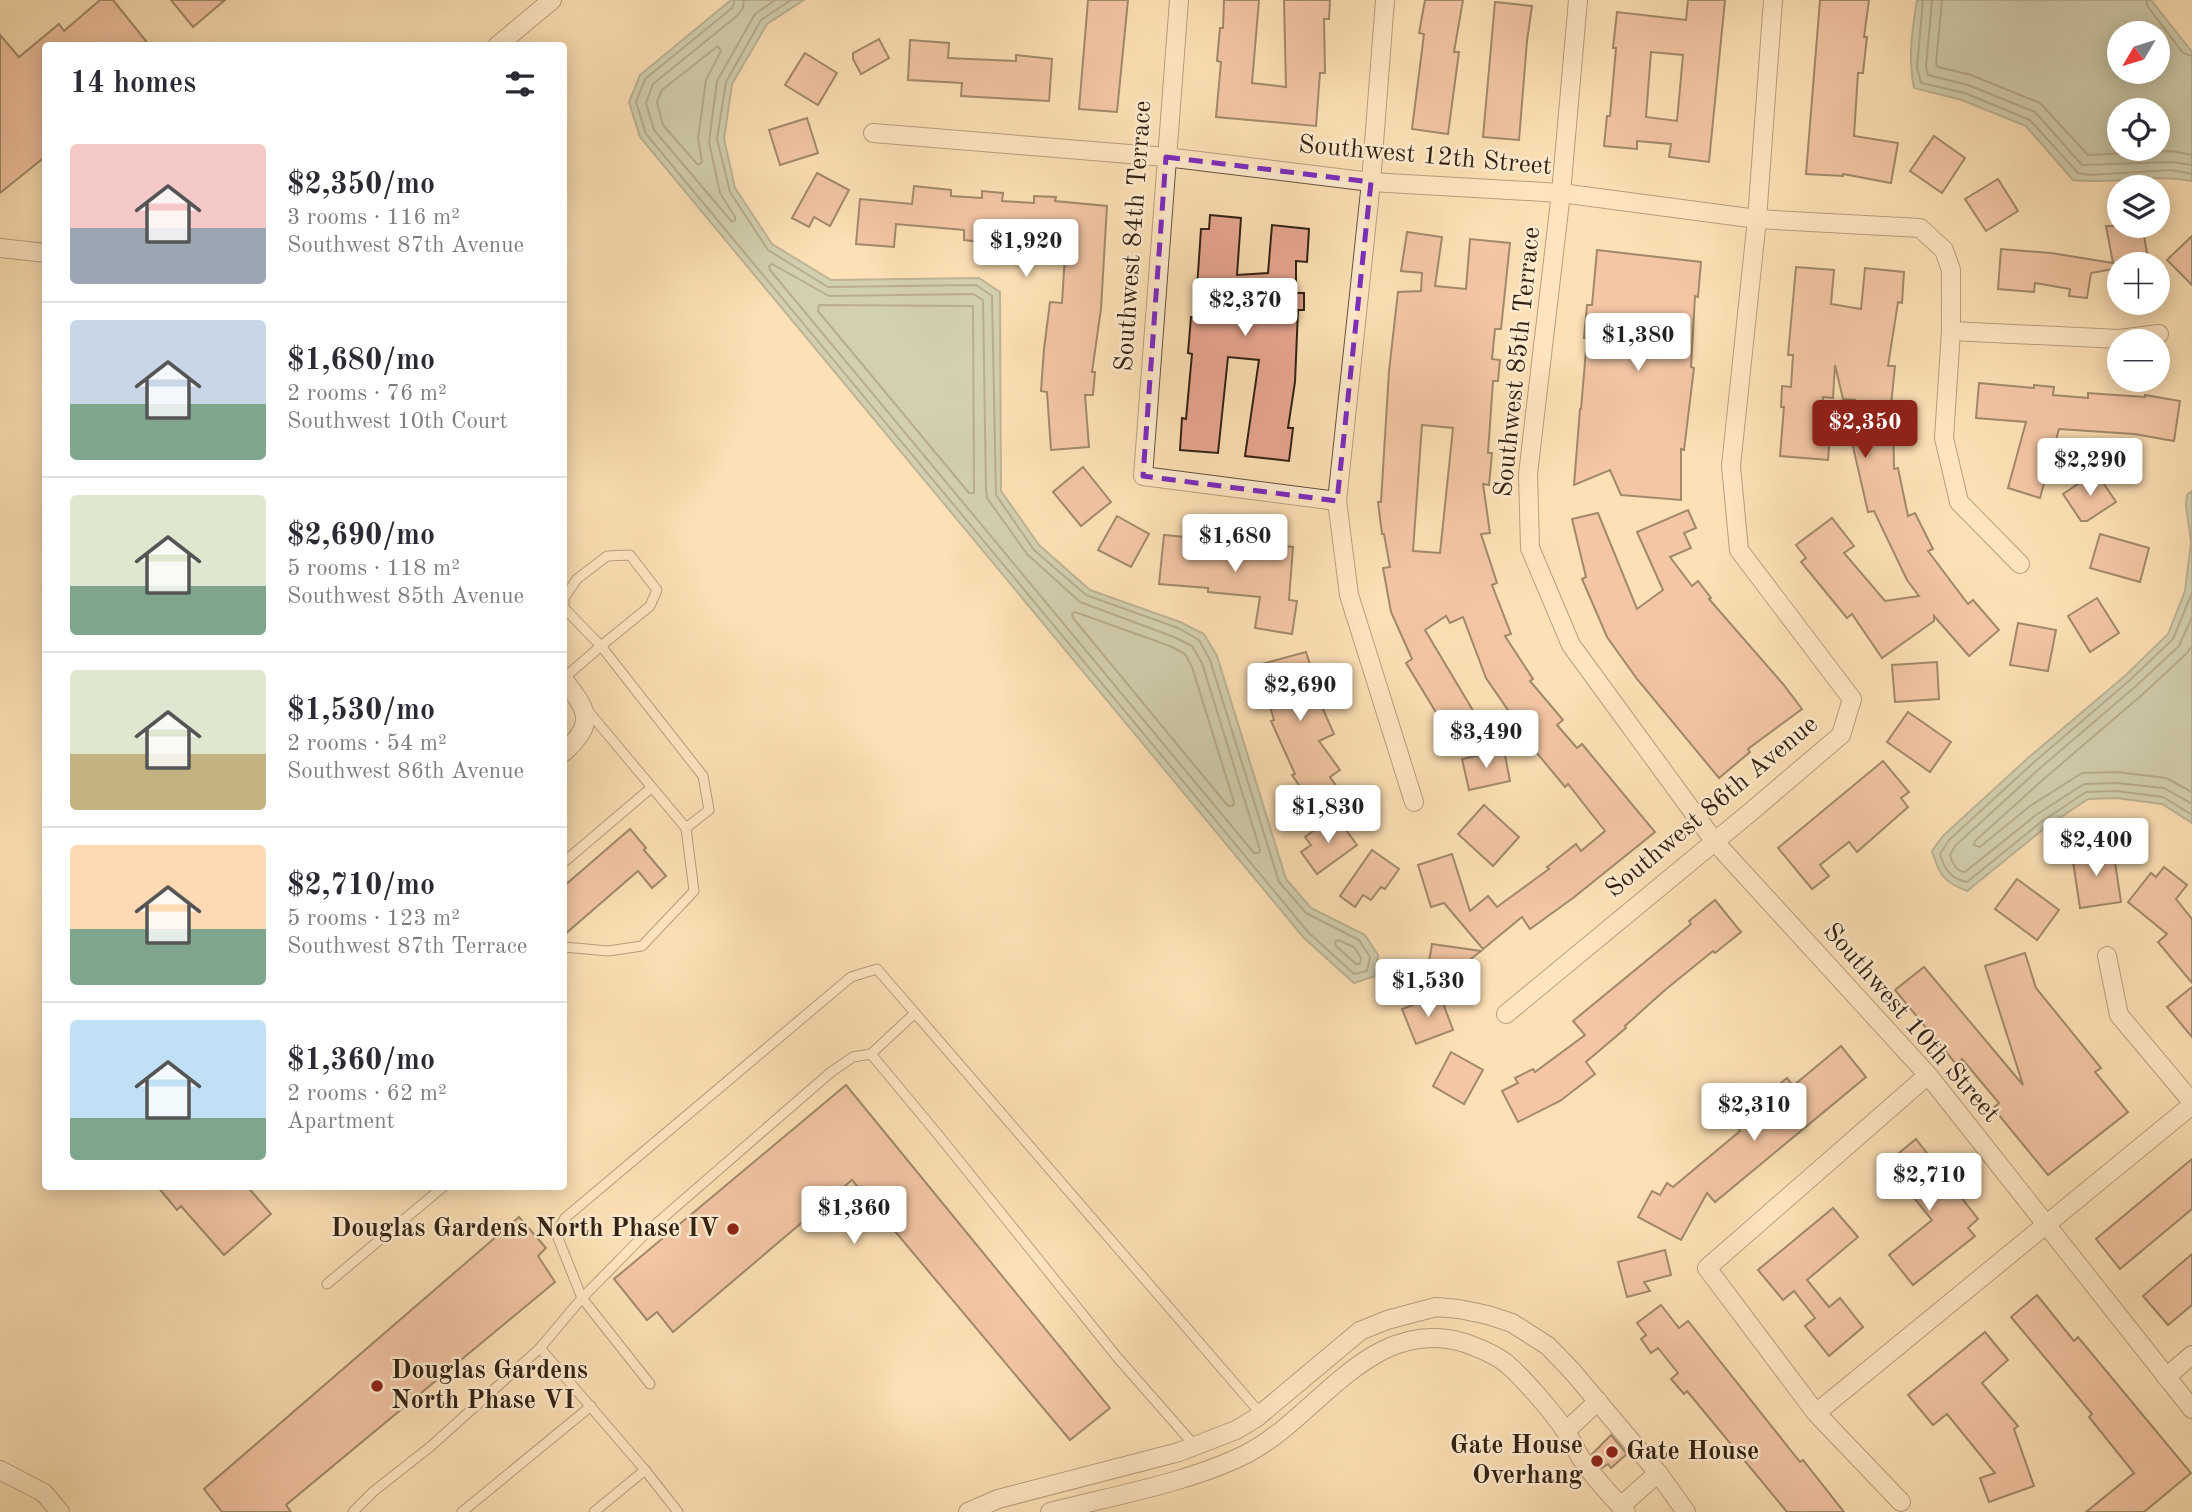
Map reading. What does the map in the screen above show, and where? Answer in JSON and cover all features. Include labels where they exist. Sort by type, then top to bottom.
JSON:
[{"type":"street","points":[[502,42],[552,0]]},
{"type":"street","name":"Southwest 84th Terrace","points":[[1179,0],[1143,476],[1337,501]]},
{"type":"street","points":[[1385,0],[1371,182],[1337,501],[1349,595],[1414,802]]},
{"type":"street","name":"Southwest 85th Terrace","points":[[1578,0],[1561,193],[1528,474],[1530,548],[1571,645],[1714,842]]},
{"type":"street","name":"Southwest 86th Avenue","points":[[1506,1014],[1840,735],[1852,699],[1739,550],[1731,466],[1757,219],[1773,0]]},
{"type":"street","name":"Southwest 12th Street","points":[[873,133],[1166,157],[1371,182],[1561,193],[1757,219],[1920,228],[1944,250],[1951,270],[1951,331]]},
{"type":"street","points":[[0,248],[42,253]]},
{"type":"street","points":[[2020,564],[1959,502],[1944,438],[1951,331],[2107,338]]},
{"type":"street","points":[[567,683],[581,702],[585,719],[577,740],[567,749]]},
{"type":"street","name":"Southwest 10th Street","points":[[1714,842],[1928,1075],[2192,1409]]},
{"type":"street","points":[[1816,1413],[2192,1104],[2119,1015],[2107,956]]},
{"type":"street","points":[[1901,1502],[1816,1413],[1707,1268],[1928,1075]]},
{"type":"street","points":[[968,1512],[998,1499],[1179,1452],[1236,1430],[1261,1414],[1360,1331],[1387,1320],[1436,1307],[1488,1315],[1512,1323],[1548,1346],[1658,1473],[1686,1512]]},
{"type":"street","points":[[1387,1320],[1396,1345]]},
{"type":"street","points":[[1050,1512],[1202,1471],[1248,1453],[1271,1438],[1374,1354],[1414,1339],[1455,1340],[1480,1348],[1506,1363],[1566,1431],[1583,1462],[1624,1509],[1658,1473]]},
{"type":"street","points":[[2166,1377],[2192,1355]]},
{"type":"street","points":[[1566,1431],[1598,1401]]},
{"type":"street","points":[[1195,1446],[1202,1471]]},
{"type":"street","points":[[0,1470],[44,1493],[60,1512]]},
{"type":"lane","points":[[567,594],[577,579],[607,556],[630,555],[657,590],[650,606],[567,676]]},
{"type":"lane","points":[[567,611],[601,646],[703,776],[709,810],[686,828]]},
{"type":"lane","points":[[567,947],[608,951],[642,946],[694,891],[686,828],[581,702]]},
{"type":"lane","points":[[567,859],[651,788]]},
{"type":"lane","points":[[650,1384],[582,1298],[558,1238],[559,1228],[565,1218],[851,976],[877,969],[1261,1414]]},
{"type":"lane","points":[[353,1512],[540,1348],[582,1298],[649,1230],[831,1072],[853,1057],[871,1054],[915,1013]]},
{"type":"lane","points":[[871,1054],[1117,1357],[1195,1446]]},
{"type":"lane","points":[[327,1284],[439,1190]]},
{"type":"lane","points":[[540,1348],[678,1512]]},
{"type":"lane","points":[[462,1512],[591,1406]]},
{"type":"lane","points":[[594,1512],[645,1470]]},
{"type":"highlighted area","points":[[1166,157],[1371,182],[1337,501],[1143,476]]},
{"type":"water","points":[[731,0],[804,0],[767,24],[732,84],[724,139],[735,188],[772,244],[831,280],[979,278],[1000,292],[1001,491],[1039,545],[1090,590],[1180,622],[1204,634],[1217,656],[1286,879],[1311,908],[1365,935],[1378,955],[1375,976],[1354,983],[1304,938],[640,137],[629,102],[640,75]]},
{"type":"water","points":[[1917,0],[2151,0],[2168,21],[2107,21],[2107,84],[2170,84],[2170,24],[2192,52],[2192,181],[2170,179],[2170,175],[2107,175],[2107,181],[2073,180],[2026,126],[1962,100],[1914,88],[1912,33]]},
{"type":"water","points":[[2192,491],[2192,823],[2162,804],[2116,798],[2088,799],[2046,827],[1967,891],[1948,881],[1940,872],[1932,851],[1943,836],[2028,758],[2126,675],[2168,634],[2185,591],[2191,542],[2186,505],[2187,495]]},
{"type":"building","points":[[100,0],[113,0],[147,42],[42,42],[42,159],[0,193],[0,35],[19,57],[59,24],[64,31]]},
{"type":"building","points":[[171,0],[225,0],[193,27]]},
{"type":"building","points":[[1088,0],[1128,0],[1117,112],[1079,109]]},
{"type":"building","points":[[1224,0],[1259,0],[1252,83],[1286,87],[1284,0],[1330,0],[1329,19],[1324,19],[1325,73],[1320,73],[1316,126],[1216,117],[1221,62],[1217,61],[1220,28],[1223,28]]},
{"type":"building","points":[[1425,0],[1463,0],[1454,52],[1459,52],[1448,134],[1412,129],[1424,34],[1419,33]]},
{"type":"building","points":[[1688,0],[1725,0],[1709,162],[1669,157],[1671,144],[1637,141],[1637,149],[1604,146],[1607,116],[1610,116],[1617,12],[1686,20]],"holes":[[[1651,52],[1683,55],[1677,121],[1646,117]]]},
{"type":"building","points":[[1820,0],[1869,0],[1863,73],[1858,73],[1854,136],[1898,143],[1891,183],[1843,174],[1806,174]]},
{"type":"building","points":[[1495,2],[1532,6],[1519,140],[1483,137]]},
{"type":"building","points":[[879,39],[889,58],[861,74],[853,59],[853,53]]},
{"type":"building","points":[[910,40],[949,43],[948,58],[1016,61],[1016,55],[1052,59],[1049,101],[961,96],[962,83],[908,80]]},
{"type":"building","points":[[805,53],[837,73],[818,105],[785,85]]},
{"type":"building","points":[[807,118],[818,153],[780,165],[769,130]]},
{"type":"building","points":[[1934,136],[1965,158],[1942,193],[1910,171]]},
{"type":"building","points":[[817,173],[849,190],[830,226],[814,217],[809,227],[792,218]]},
{"type":"building","points":[[1998,179],[2018,211],[1986,231],[1965,199]]},
{"type":"building","points":[[914,186],[951,190],[951,196],[982,198],[982,191],[1003,193],[1002,201],[1034,203],[1034,196],[1056,197],[1055,201],[1107,206],[1101,309],[1092,372],[1095,372],[1093,395],[1085,395],[1089,447],[1051,450],[1047,392],[1041,391],[1050,302],[1062,303],[1066,239],[1033,237],[1032,245],[999,244],[964,240],[964,230],[896,224],[894,247],[856,244],[860,199],[912,204]]},
{"type":"building","points":[[1210,215],[1241,218],[1237,275],[1268,273],[1272,225],[1309,229],[1307,262],[1296,261],[1296,293],[1304,293],[1304,310],[1298,310],[1295,382],[1288,428],[1293,428],[1289,461],[1245,456],[1259,360],[1228,357],[1218,453],[1180,450],[1182,418],[1186,419],[1192,354],[1188,353],[1191,317],[1195,317],[1201,229],[1209,229]]},
{"type":"building","points":[[1407,232],[1442,237],[1435,286],[1466,289],[1470,239],[1510,243],[1501,329],[1495,329],[1492,359],[1500,360],[1498,381],[1493,381],[1488,453],[1492,453],[1489,485],[1483,484],[1490,533],[1481,534],[1497,583],[1492,585],[1511,634],[1505,636],[1533,679],[1530,681],[1563,720],[1557,725],[1577,748],[1582,744],[1655,832],[1530,929],[1522,917],[1483,949],[1444,903],[1431,907],[1418,865],[1452,854],[1470,911],[1488,896],[1497,907],[1549,869],[1547,867],[1576,844],[1581,851],[1605,831],[1568,784],[1565,787],[1509,719],[1512,716],[1486,678],[1463,617],[1450,623],[1446,616],[1425,630],[1481,724],[1447,745],[1436,728],[1443,724],[1406,663],[1412,659],[1391,612],[1383,568],[1390,567],[1378,502],[1381,502],[1389,371],[1398,292],[1421,291],[1422,273],[1401,271]],"holes":[[[1422,425],[1453,428],[1440,553],[1413,551]]]},
{"type":"building","points":[[2192,236],[2192,285],[2170,263],[2170,257]]},
{"type":"building","points":[[2108,238],[2144,238],[2147,252],[2111,252]]},
{"type":"building","points":[[2001,249],[2051,253],[2107,262],[2107,270],[2091,273],[2087,298],[2069,296],[2070,289],[2035,283],[2034,292],[1998,289]]},
{"type":"building","points":[[1597,250],[1701,262],[1698,297],[1695,296],[1691,367],[1694,368],[1684,450],[1681,449],[1681,500],[1621,495],[1610,470],[1574,485],[1587,338],[1584,338],[1587,305],[1592,305]]},
{"type":"building","points":[[1796,267],[1834,270],[1831,304],[1861,309],[1865,268],[1904,272],[1902,303],[1898,302],[1888,366],[1895,366],[1890,415],[1893,415],[1894,469],[1898,468],[1908,516],[1915,513],[1933,549],[1928,551],[1968,604],[1973,600],[1999,630],[1969,656],[1934,616],[1934,621],[1882,658],[1852,614],[1847,618],[1801,562],[1806,558],[1796,545],[1832,518],[1854,546],[1844,553],[1885,601],[1919,596],[1907,580],[1874,511],[1868,512],[1851,438],[1856,438],[1855,400],[1843,399],[1835,365],[1833,398],[1823,397],[1821,435],[1830,436],[1828,460],[1780,456],[1784,407],[1781,407],[1782,386],[1791,387],[1793,355],[1788,355]]},
{"type":"building","points":[[1979,383],[2054,387],[2053,395],[2088,398],[2088,393],[2145,395],[2180,401],[2174,441],[2134,434],[2059,429],[2040,498],[2008,488],[2026,422],[1976,418]]},
{"type":"building","points":[[1083,467],[1111,502],[1081,526],[1053,492]]},
{"type":"building","points":[[2096,472],[2116,502],[2087,521],[2081,521],[2063,494]]},
{"type":"building","points":[[1688,510],[1696,528],[1684,533],[1691,548],[1670,557],[1692,586],[1698,581],[1711,598],[1709,599],[1802,709],[1748,749],[1750,752],[1719,778],[1637,679],[1607,637],[1582,579],[1586,577],[1572,519],[1598,513],[1637,609],[1663,590],[1637,532]]},
{"type":"building","points":[[1117,516],[1149,534],[1131,567],[1098,550]]},
{"type":"building","points":[[2100,534],[2149,548],[2140,582],[2090,568]]},
{"type":"building","points":[[1164,535],[1293,547],[1289,600],[1297,601],[1292,634],[1255,628],[1260,597],[1208,592],[1208,588],[1159,584]]},
{"type":"building","points":[[2097,598],[2119,633],[2090,652],[2068,616]]},
{"type":"building","points":[[2018,623],[2056,630],[2048,671],[2010,665]]},
{"type":"building","points":[[1306,652],[1312,671],[1307,673],[1334,734],[1319,741],[1340,770],[1330,777],[1337,787],[1312,804],[1292,775],[1295,774],[1271,721],[1274,720],[1258,665]]},
{"type":"building","points":[[1937,662],[1939,699],[1895,702],[1892,665]]},
{"type":"building","points":[[1908,712],[1951,742],[1930,772],[1887,742]]},
{"type":"building","points":[[1504,750],[1510,781],[1469,790],[1462,759]]},
{"type":"building","points":[[1883,761],[1909,792],[1901,798],[1908,807],[1857,852],[1849,842],[1820,865],[1829,876],[1812,889],[1778,848]]},
{"type":"building","points":[[1484,805],[1519,837],[1493,866],[1458,834]]},
{"type":"building","points":[[1335,815],[1357,845],[1317,874],[1301,852],[1311,845],[1305,837]]},
{"type":"building","points":[[630,829],[666,876],[652,888],[638,871],[567,932],[567,883]]},
{"type":"building","points":[[2113,849],[2121,902],[2080,908],[2072,855]]},
{"type":"building","points":[[1372,850],[1399,869],[1385,889],[1381,887],[1371,900],[1363,895],[1355,907],[1340,896]]},
{"type":"building","points":[[2164,867],[2187,885],[2176,899],[2192,919],[2192,983],[2158,942],[2167,934],[2128,902],[2151,873],[2156,877]]},
{"type":"building","points":[[2017,879],[2059,910],[2037,940],[1995,909]]},
{"type":"building","points":[[1715,900],[1741,932],[1665,990],[1586,1062],[1595,1074],[1560,1101],[1518,1122],[1502,1091],[1518,1083],[1515,1078],[1533,1069],[1535,1072],[1585,1035],[1573,1021],[1691,924],[1689,921]]},
{"type":"building","points":[[1432,944],[1481,951],[1467,962],[1465,978],[1427,973]]},
{"type":"building","points":[[2025,953],[2036,988],[2101,1068],[2095,1072],[2128,1112],[2048,1175],[1993,1108],[1999,1103],[1962,1059],[1956,1064],[1895,990],[1924,967],[2023,1085],[1985,966]]},
{"type":"building","points":[[2192,987],[2192,1037],[2167,1007]]},
{"type":"building","points":[[1440,995],[1453,1030],[1416,1044],[1402,1009]]},
{"type":"building","points":[[1841,1046],[1866,1077],[1715,1202],[1707,1193],[1681,1240],[1638,1217],[1652,1191],[1660,1195],[1667,1183],[1673,1187],[1740,1131],[1733,1122],[1745,1113],[1752,1121],[1778,1099],[1771,1091],[1787,1078],[1793,1086]]},
{"type":"building","points":[[1451,1052],[1483,1070],[1464,1104],[1433,1086]]},
{"type":"building","name":"Douglas Gardens North Phase IV","points":[[846,1085],[1110,1408],[1070,1440],[852,1180],[673,1332],[657,1312],[647,1320],[614,1279]]},
{"type":"building","points":[[1916,1139],[1978,1219],[1968,1228],[1975,1236],[1913,1285],[1889,1255],[1932,1220],[1910,1193],[1906,1196],[1882,1167]]},
{"type":"building","points":[[2192,1159],[2192,1209],[2120,1269],[2096,1239]]},
{"type":"building","points":[[160,1190],[250,1190],[271,1214],[224,1255],[181,1206],[177,1210]]},
{"type":"building","points":[[1833,1208],[1858,1237],[1807,1280],[1829,1307],[1840,1298],[1863,1327],[1829,1356],[1805,1326],[1815,1318],[1794,1291],[1783,1300],[1758,1270]]},
{"type":"building","name":"Douglas Gardens North Phase VI","points":[[519,1217],[546,1248],[538,1256],[555,1282],[286,1505],[291,1512],[222,1512],[204,1489]]},
{"type":"building","points":[[1665,1250],[1671,1275],[1644,1282],[1650,1291],[1627,1297],[1618,1262]]},
{"type":"building","points":[[2192,1254],[2192,1305],[2168,1325],[2143,1296]]},
{"type":"building","points":[[2037,1295],[2074,1341],[2078,1337],[2191,1473],[2144,1512],[2086,1512],[2134,1473],[2089,1417],[2092,1414],[2011,1317]]},
{"type":"building","points":[[1661,1305],[1679,1328],[1688,1321],[1800,1462],[1803,1460],[1844,1512],[1787,1512],[1687,1391],[1684,1394],[1671,1379],[1678,1373],[1658,1348],[1651,1353],[1641,1339],[1646,1335],[1637,1323]]},
{"type":"building","points":[[1985,1332],[2008,1360],[1982,1383],[2018,1426],[2014,1429],[2034,1486],[1989,1502],[1980,1478],[1995,1473],[1947,1414],[1933,1425],[1908,1395]]},
{"type":"building","name":"Gate House","points":[[1611,1435],[1627,1454],[1611,1468],[1608,1464],[1602,1468],[1592,1454]]},
{"type":"place","name":"Douglas Gardens North Phase IV","points":[[733,1229]]},
{"type":"place","name":"Douglas Gardens North Phase VI","points":[[377,1386]]},
{"type":"place","name":"Gate House","points":[[1612,1452]]},
{"type":"place","name":"Gate House Overhang","points":[[1597,1461]]}]
